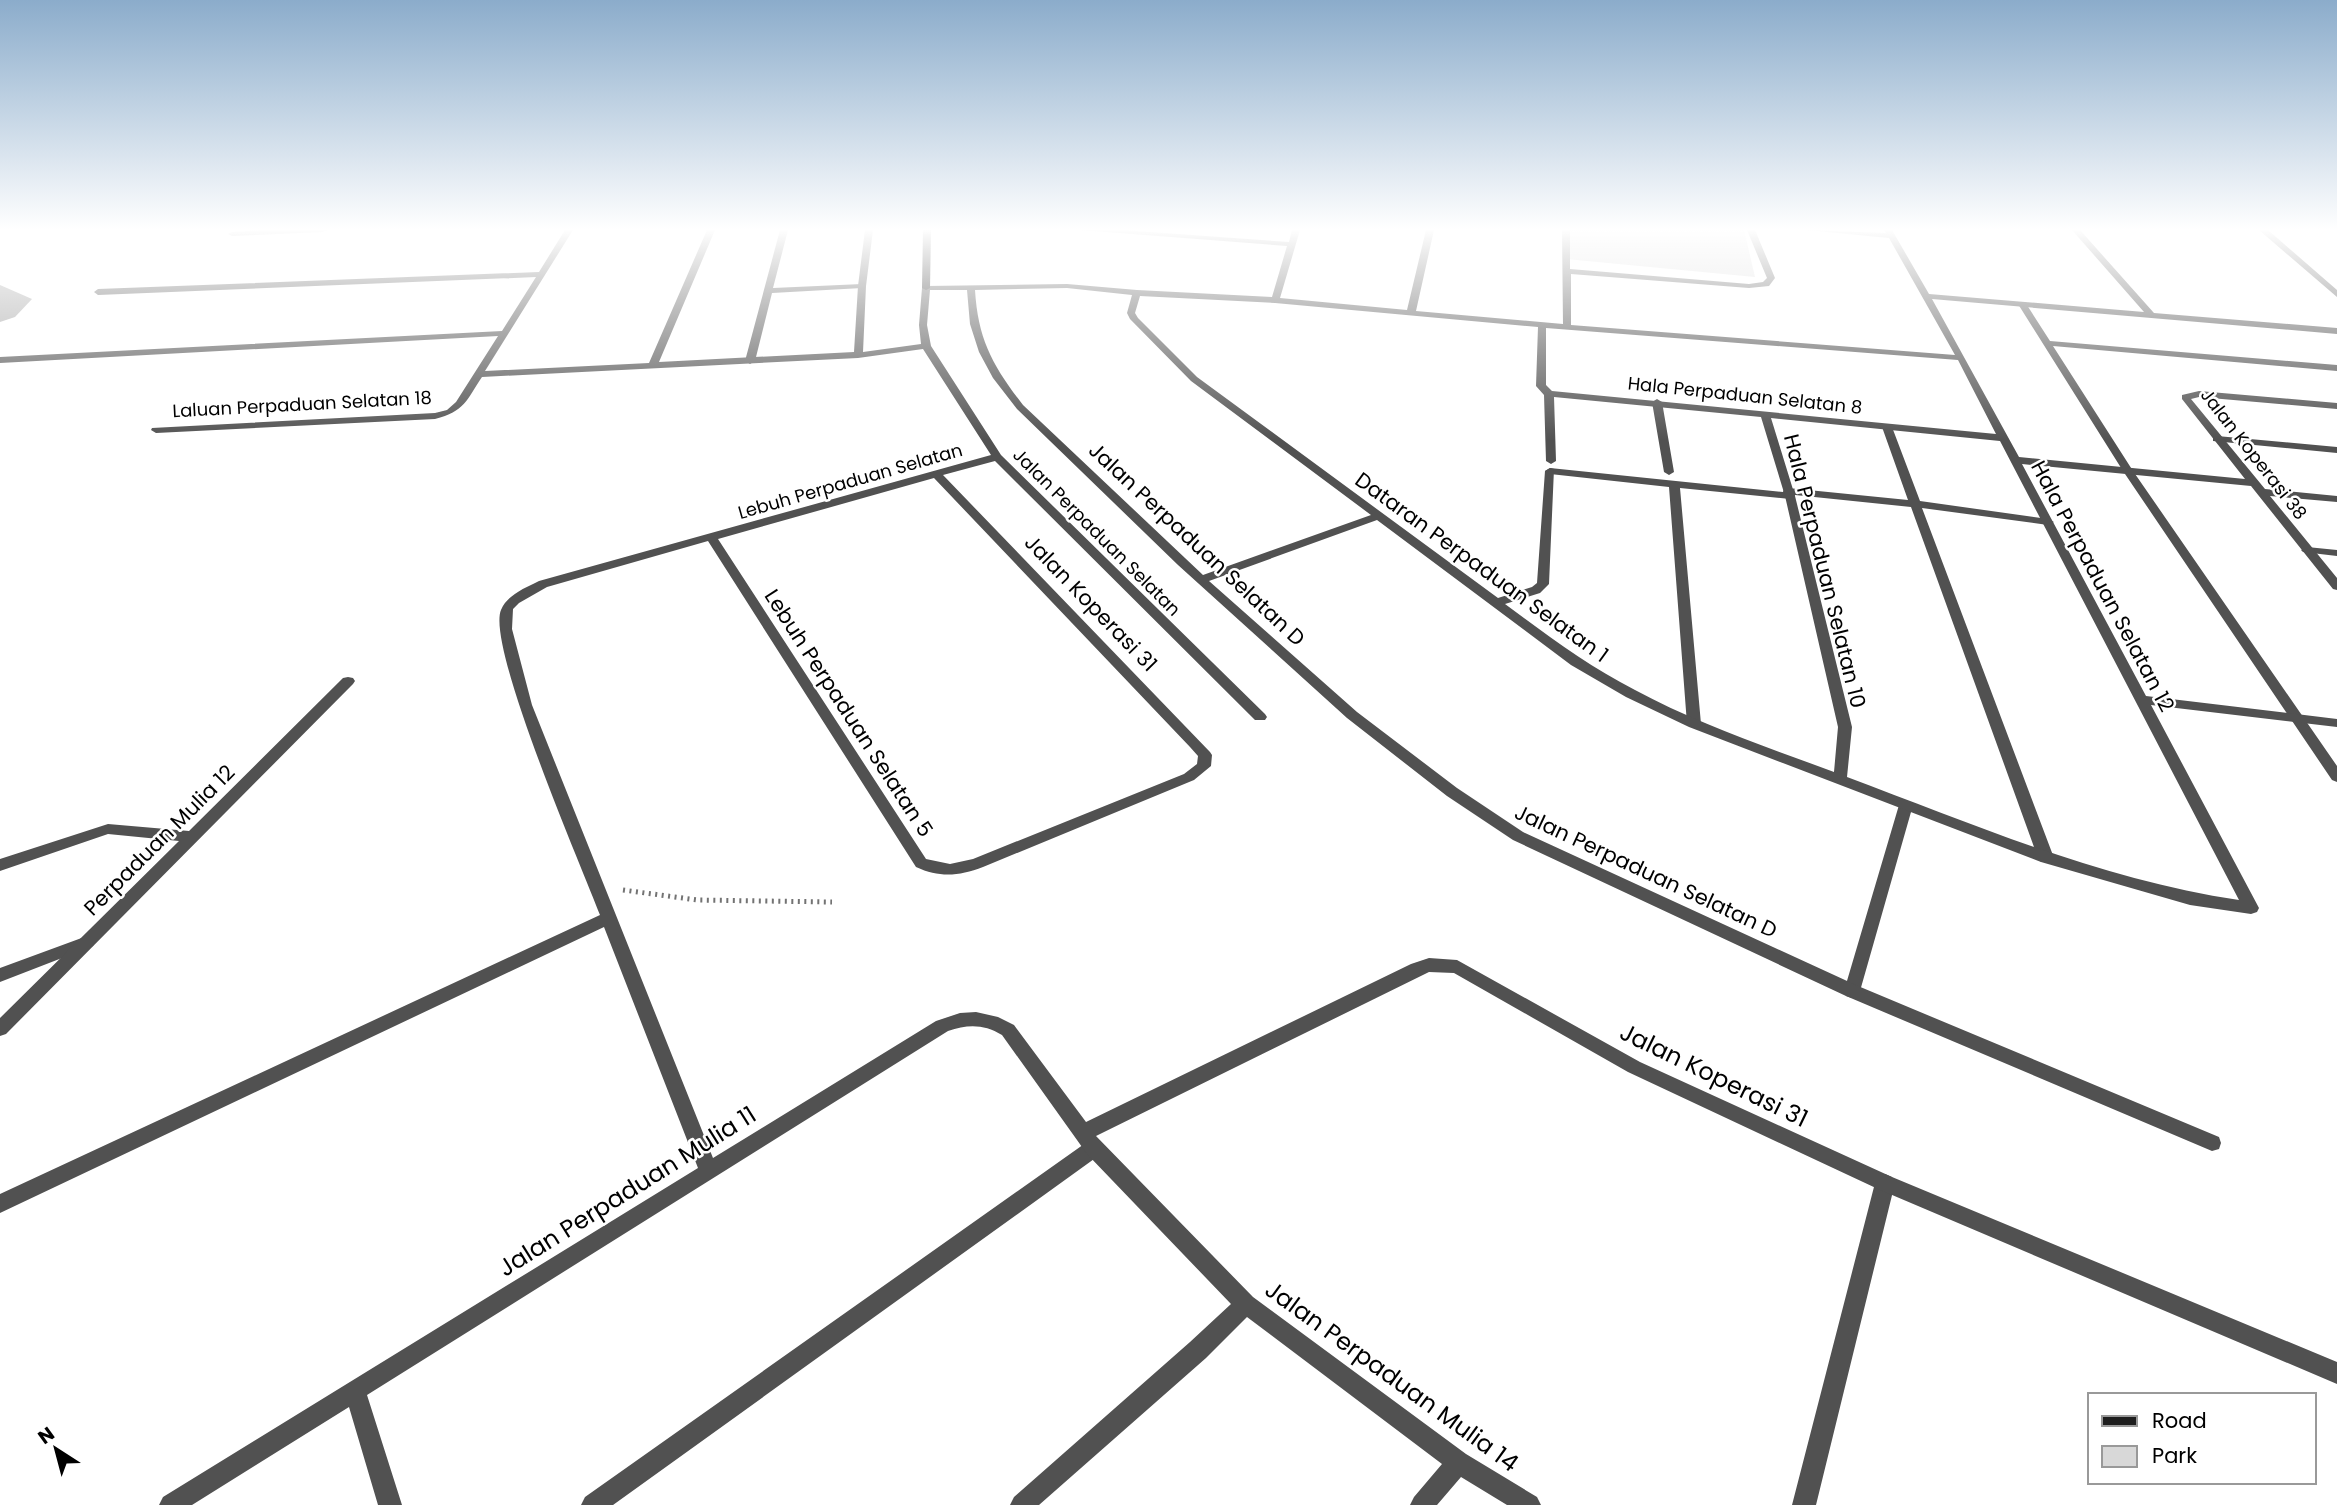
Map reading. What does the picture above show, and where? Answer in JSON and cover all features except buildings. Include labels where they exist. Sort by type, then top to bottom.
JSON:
[{"type":"street","points":[[480,374],[525,300]]},
{"type":"street","points":[[652,367],[681,300]]},
{"type":"street","points":[[750,361],[766,300]]},
{"type":"street","points":[[858,355],[861,300]]},
{"type":"street","name":"Jalan Perpaduan Selatan","points":[[925,300],[923,325],[926,346],[997,457],[1260,717]]},
{"type":"street","name":"Jalan Perpaduan Selatan D","points":[[971,300],[971,317],[977,342],[1002,384],[1020,407],[1201,580],[1352,715],[1484,815],[1518,836],[1608,880],[1852,991],[2212,1143]]},
{"type":"street","name":"Dataran Perpaduan Selatan 1","points":[[1135,300],[1131,313],[1134,318],[1194,379],[1576,662],[1631,694],[1694,724],[2046,858],[2190,899]]},
{"type":"street","points":[[1277,300],[1542,325],[1961,358]]},
{"type":"street","points":[[1411,313],[1414,300]]},
{"type":"street","points":[[1567,300],[1567,327]]},
{"type":"street","name":"Hala Perpaduan Selatan 12","points":[[1928,300],[2251,908],[2190,899]]},
{"type":"street","points":[[1977,300],[2337,331]]},
{"type":"street","points":[[2138,300],[2151,315]]},
{"type":"street","points":[[2022,304],[2128,471],[2337,777]]},
{"type":"street","points":[[1495,603],[1536,590],[1543,584],[1550,466],[1549,394],[1541,386],[1542,325]]},
{"type":"street","points":[[0,360],[505,333]]},
{"type":"street","points":[[2045,343],[2337,368]]},
{"type":"street","points":[[480,374],[858,355],[926,346]]},
{"type":"street","name":"Laluan Perpaduan Selatan 18","points":[[156,430],[435,416],[450,412],[460,404],[480,374]]},
{"type":"street","name":"Hala Perpaduan Selatan 8","points":[[1549,394],[1657,402],[2003,438]]},
{"type":"street","name":"Jalan Koperasi 38","points":[[2337,406],[2187,395],[2186,400],[2337,586]]},
{"type":"street","points":[[1657,402],[1672,478],[1694,724]]},
{"type":"street","name":"Hala Perpaduan Selatan 10","points":[[1765,415],[1789,494],[1845,727],[1840,779]]},
{"type":"street","points":[[1887,427],[2046,858]]},
{"type":"street","points":[[2217,439],[2337,450]]},
{"type":"street","name":"Lebuh Perpaduan Selatan","points":[[594,886],[562,796],[525,705],[504,620],[506,610],[513,600],[543,584],[712,539],[997,457]]},
{"type":"street","points":[[2015,460],[2128,471],[2337,499]]},
{"type":"street","points":[[1550,466],[1672,478],[1789,494],[1916,504],[2048,522]]},
{"type":"street","name":"Jalan Koperasi 31","points":[[937,475],[1195,744],[1205,755],[1204,766]]},
{"type":"street","points":[[1201,580],[1377,517]]},
{"type":"street","name":"Lebuh Perpaduan Selatan 5","points":[[712,539],[921,863],[935,870],[952,872],[978,863],[1189,777],[1204,766]]},
{"type":"street","points":[[2307,550],[2337,553]]},
{"type":"street","name":"Perpaduan Mulia 12","points":[[0,1029],[348,681]]},
{"type":"street","points":[[2141,700],[2337,723]]},
{"type":"street","points":[[1852,991],[1906,804]]},
{"type":"street","points":[[0,865],[108,829],[192,837]]},
{"type":"street","points":[[594,886],[709,1172]]},
{"type":"street","points":[[0,1204],[607,919]]},
{"type":"street","points":[[0,975],[87,942]]},
{"type":"street","name":"Jalan Koperasi 31","points":[[593,1505],[1088,1141],[1417,969],[1443,964],[1471,973],[1634,1067],[1885,1182],[2337,1373]]},
{"type":"street","name":"Jalan Perpaduan Mulia 11","points":[[171,1505],[942,1026],[968,1018],[995,1021],[1008,1030],[1088,1141]]},
{"type":"street","name":"Jalan Perpaduan Mulia 14","points":[[1088,1141],[1245,1304],[1458,1462],[1528,1505]]},
{"type":"street","points":[[1804,1505],[1885,1182]]},
{"type":"street","points":[[1021,1505],[1198,1350],[1245,1304]]},
{"type":"street","points":[[355,1392],[390,1505]]},
{"type":"street","points":[[1422,1505],[1458,1462]]},
{"type":"path","points":[[594,886],[697,900],[832,902]]},
{"type":"shaded area","points":[[0,300],[31,300],[15,317],[0,322]]}]
